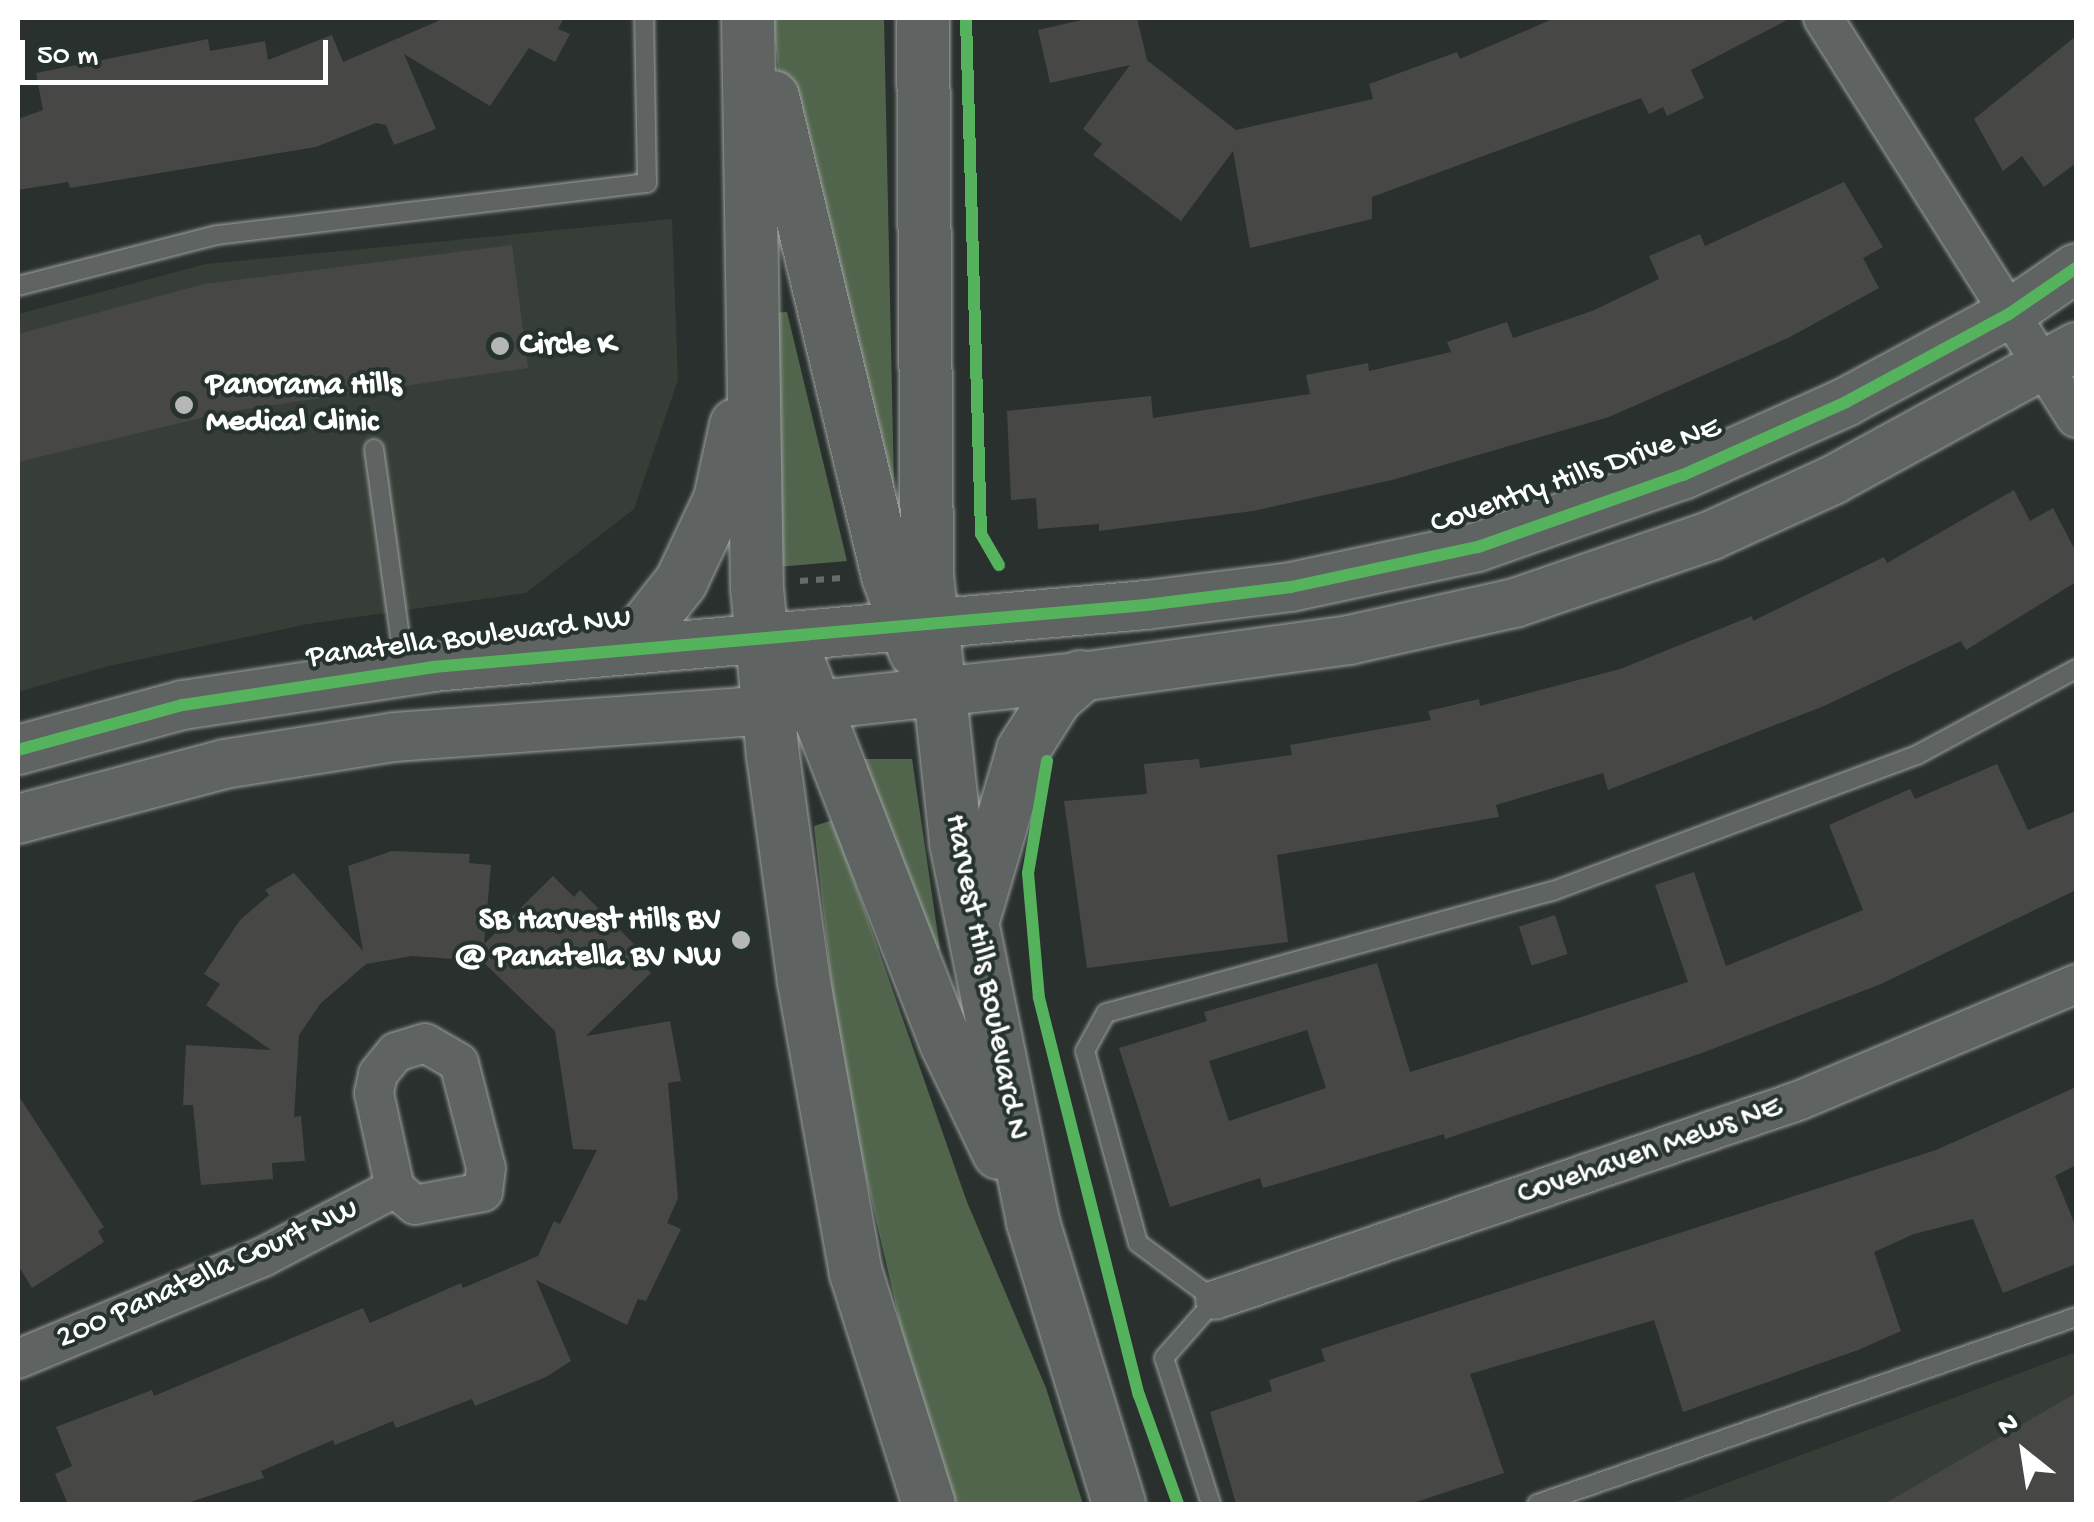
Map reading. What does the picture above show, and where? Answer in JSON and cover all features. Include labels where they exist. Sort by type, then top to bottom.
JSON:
[{"type":"main road","points":[[748,18],[762,637],[796,656],[794,707],[804,982],[856,1273],[929,1504]]},
{"type":"main road","points":[[757,18],[918,621]]},
{"type":"main road","points":[[923,18],[919,662],[940,692]]},
{"type":"main road","points":[[631,645],[666,607],[720,498],[756,336]]},
{"type":"main road","points":[[970,933],[1023,750],[1056,698],[1080,676]]},
{"type":"main road","name":"Harvest Hills Boulevard N","points":[[940,692],[970,933],[1033,1222],[1119,1504]]},
{"type":"main road","points":[[794,707],[946,1043],[1033,1222]]},
{"type":"street","points":[[1823,18],[2009,314],[2061,358],[2076,418]]},
{"type":"street","name":"Coventry Hills Drive NE","points":[[918,621],[1291,588],[1478,546],[1683,475],[1846,402],[2009,314],[2076,268]]},
{"type":"street","points":[[18,818],[224,764],[394,738],[546,721],[794,707],[1080,676],[1349,640],[1515,603],[1712,535],[2061,358]]},
{"type":"street","name":"Panatella Boulevard NW","points":[[18,750],[183,705],[405,673],[631,645],[918,621]]},
{"type":"street","name":"Covehaven Mews NE","points":[[1215,1300],[1798,1101],[2076,984]]},
{"type":"street","name":"200 Panatella Court NW","points":[[18,1358],[262,1257],[396,1188]]},
{"type":"lane","points":[[18,286],[217,234],[647,183],[644,18]]},
{"type":"lane","points":[[374,449],[405,673]]},
{"type":"lane","points":[[1211,1504],[1164,1358],[1215,1300],[1138,1243],[1084,1052],[1106,1013],[1552,892],[1917,755],[2076,669]]},
{"type":"lane","points":[[1537,1504],[2076,1317]]},
{"type":"path","points":[[794,582],[858,576]]},
{"type":"shaded area","points":[[672,219],[678,380],[634,509],[526,593],[308,624],[109,666],[18,692],[18,314],[206,264]]},
{"type":"shaded area","points":[[2076,1352],[2076,1504],[1671,1504]]},
{"type":"green space","points":[[773,18],[884,18],[894,487],[875,486],[778,68]]},
{"type":"green space","points":[[787,312],[847,561],[777,567],[770,313]]},
{"type":"green space","points":[[852,759],[912,759],[940,949],[920,948]]},
{"type":"green space","points":[[833,820],[967,1202],[1046,1388],[1083,1504],[951,1504],[931,1457],[840,1064],[814,826]]},
{"type":"building","points":[[445,18],[564,18],[558,29],[570,34],[555,62],[529,48],[490,106],[404,54],[436,129],[394,145],[386,125],[376,123],[316,147],[70,188],[68,182],[18,190],[18,119],[43,110],[36,73],[208,39],[210,51],[265,41],[268,60],[332,35],[343,62]]},
{"type":"building","points":[[1091,18],[1137,18],[1147,60],[1236,130],[1373,99],[1369,84],[1457,52],[1460,59],[1555,18],[1791,18],[1691,70],[1704,98],[1667,116],[1663,107],[1649,114],[1641,98],[1372,197],[1372,219],[1250,248],[1233,151],[1181,221],[1093,155],[1102,144],[1083,129],[1130,65],[1050,83],[1038,30]]},
{"type":"building","points":[[2076,36],[2076,163],[2044,187],[2022,156],[2003,171],[1974,119]]},
{"type":"building","points":[[1844,182],[1883,247],[1863,258],[1879,288],[1790,337],[1609,417],[1392,480],[1253,511],[1099,531],[1099,524],[1038,529],[1036,498],[1011,500],[1007,411],[1151,396],[1153,418],[1310,394],[1306,375],[1368,363],[1369,371],[1451,352],[1447,342],[1507,322],[1513,338],[1592,311],[1659,279],[1649,256],[1700,234],[1705,246]]},
{"type":"building","points":[[512,245],[528,368],[226,412],[18,462],[18,334],[204,284]]},
{"type":"building","points":[[2014,490],[2030,521],[2053,508],[2076,552],[2076,582],[1966,650],[1961,641],[1824,706],[1608,790],[1603,773],[1496,805],[1499,817],[1277,855],[1288,942],[1087,968],[1064,801],[1147,794],[1144,764],[1199,759],[1200,768],[1292,755],[1290,745],[1431,720],[1428,711],[1479,699],[1480,706],[1620,669],[1752,616],[1753,621],[1884,557],[1887,563]]},
{"type":"building","points":[[1997,764],[2028,830],[2076,811],[2076,890],[1881,984],[1702,1053],[1445,1139],[1444,1134],[1263,1188],[1260,1178],[1170,1207],[1119,1048],[1207,1021],[1204,1012],[1377,963],[1410,1072],[1465,1055],[1688,982],[1655,885],[1694,872],[1726,966],[1863,910],[1829,825],[1910,789],[1915,799]],"holes":[[[1307,1030],[1326,1088],[1229,1121],[1209,1061]]]},
{"type":"building","points":[[392,851],[470,854],[469,863],[491,865],[484,944],[553,876],[574,897],[580,890],[639,949],[633,955],[651,973],[586,1036],[670,1021],[681,1081],[668,1083],[678,1198],[667,1223],[681,1229],[646,1301],[638,1299],[627,1325],[536,1280],[571,1361],[546,1377],[475,1406],[472,1399],[396,1428],[393,1421],[335,1445],[333,1440],[261,1471],[264,1478],[184,1504],[68,1504],[55,1474],[72,1466],[56,1427],[152,1390],[154,1396],[363,1308],[370,1323],[461,1283],[463,1288],[538,1256],[554,1221],[560,1224],[597,1150],[573,1149],[555,1031],[482,961],[412,956],[366,964],[321,1003],[299,1035],[294,1117],[301,1116],[305,1161],[272,1163],[273,1179],[201,1185],[193,1105],[183,1105],[186,1045],[271,1050],[206,1005],[220,984],[204,974],[240,920],[269,895],[265,890],[294,873],[363,951],[348,866]]},
{"type":"building","points":[[1555,915],[1568,954],[1532,966],[1519,927]]},
{"type":"building","points":[[2076,1087],[2076,1165],[2055,1176],[2076,1227],[2076,1264],[2003,1293],[1973,1219],[1914,1234],[1874,1252],[1901,1331],[1858,1350],[1683,1412],[1654,1320],[1470,1374],[1504,1473],[1410,1504],[1236,1504],[1210,1412],[1272,1391],[1269,1380],[1325,1361],[1321,1349],[1936,1150]]},
{"type":"building","points":[[18,1095],[104,1227],[98,1231],[104,1242],[32,1288],[18,1265]]},
{"type":"building","points":[[2076,1393],[2076,1504],[1884,1504]]},
{"type":"cycle path","points":[[966,18],[981,534],[999,565]]},
{"type":"cycle path","points":[[18,750],[183,705],[433,667],[1146,605],[1291,587],[1478,547],[1683,475],[1846,402],[2009,314],[2076,268]]},
{"type":"cycle path","points":[[1047,761],[1028,873],[1039,998],[1139,1395],[1178,1504]]},
{"type":"place","name":"Circle K","points":[[500,346]]},
{"type":"place","name":"Panorama Hills Medical Clinic","points":[[184,405]]},
{"type":"place","name":"SB Harvest Hills BV @ Panatella BV NW","points":[[741,940]]}]
